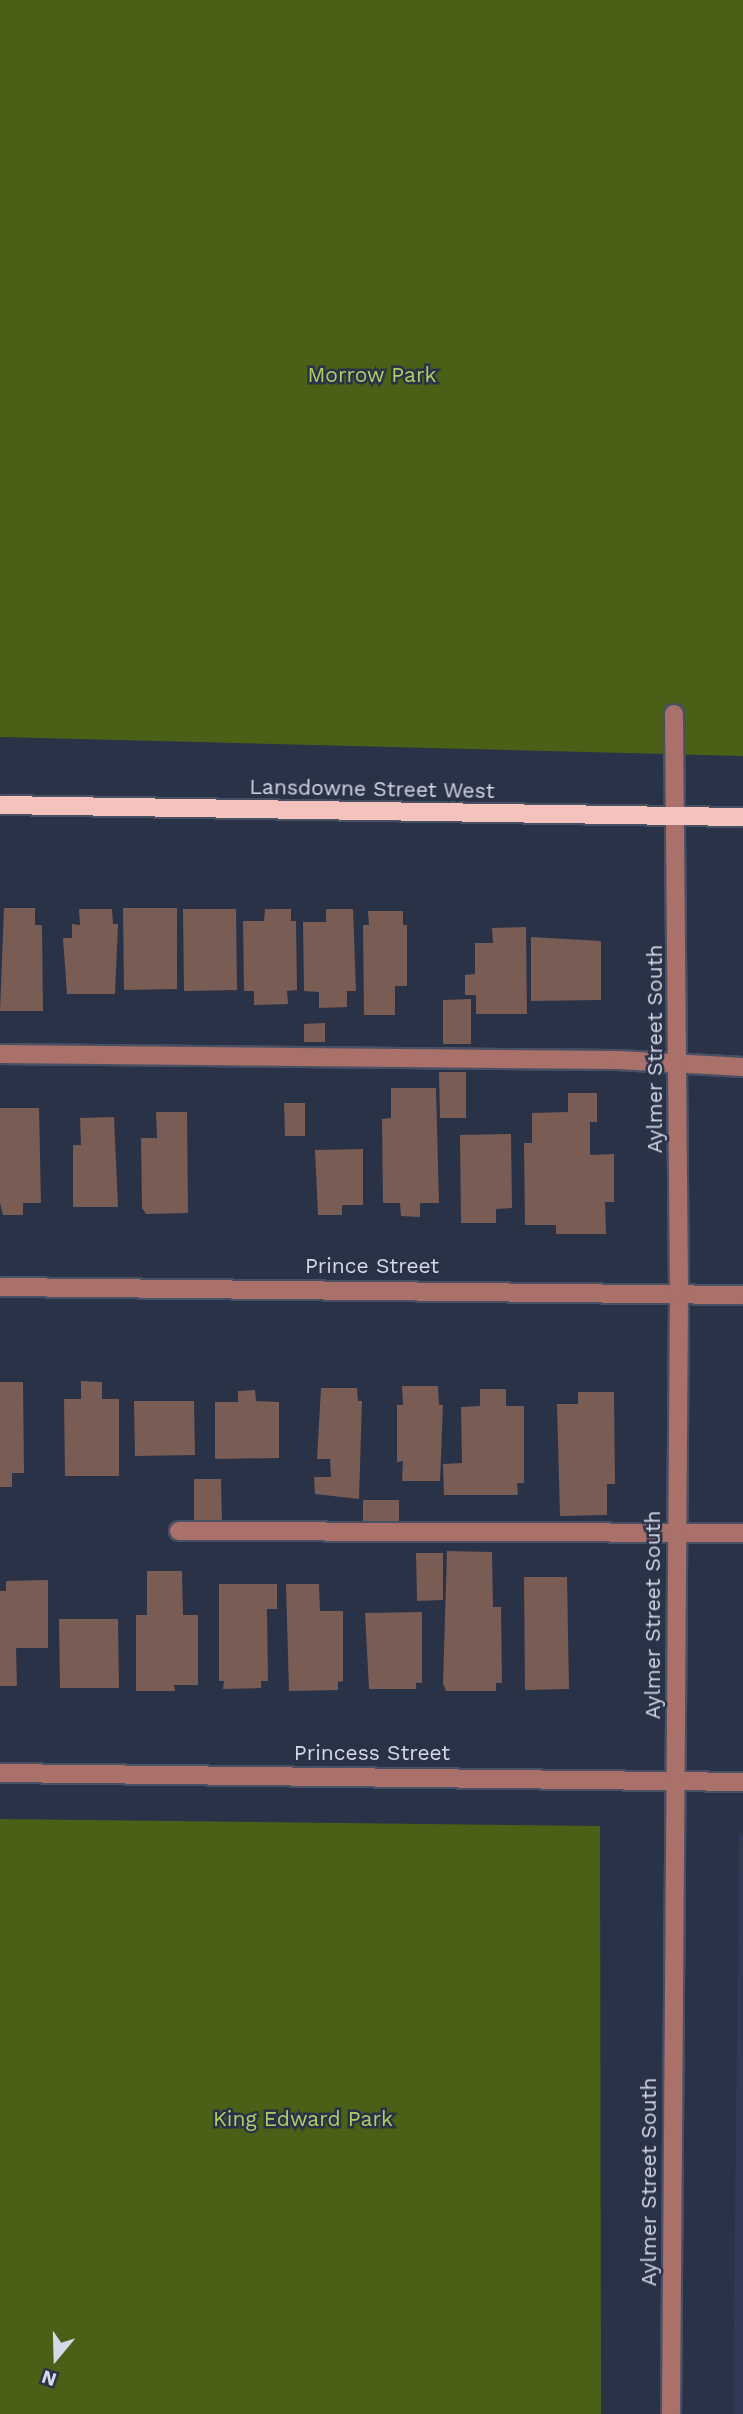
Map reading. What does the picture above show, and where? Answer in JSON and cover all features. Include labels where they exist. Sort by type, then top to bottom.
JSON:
[{"type":"main road","name":"Lansdowne Street West","points":[[0,805],[743,817]]},
{"type":"street","name":"Aylmer Street South","points":[[671,2414],[679,1291],[674,714]]},
{"type":"street","points":[[0,1054],[618,1060],[677,1066],[743,1067]]},
{"type":"street","name":"Prince Street","points":[[0,1287],[679,1291],[743,1295]]},
{"type":"street","points":[[179,1531],[677,1535],[743,1533]]},
{"type":"street","name":"Princess Street","points":[[0,1773],[743,1782]]},
{"type":"shaded area","points":[[739,1835],[743,1835],[743,2414],[733,2414]]},
{"type":"green space","name":"Morrow Park","points":[[0,0],[743,0],[743,756],[0,737]]},
{"type":"green space","name":"King Edward Park","points":[[0,1819],[600,1826],[601,2414],[0,2414]]},
{"type":"building","points":[[4,908],[35,908],[35,925],[42,925],[43,1011],[0,1011]]},
{"type":"building","points":[[123,908],[177,908],[177,989],[124,990]]},
{"type":"building","points":[[79,909],[112,909],[113,924],[118,924],[115,994],[67,994],[63,938],[72,938],[72,924],[80,925]]},
{"type":"building","points":[[183,909],[236,909],[237,990],[184,991]]},
{"type":"building","points":[[265,909],[291,909],[291,921],[296,921],[297,990],[287,991],[288,1004],[254,1005],[254,991],[244,991],[243,921],[264,921]]},
{"type":"building","points":[[326,909],[353,909],[356,991],[347,991],[347,1007],[319,1008],[319,992],[304,991],[303,922],[326,922]]},
{"type":"building","points":[[368,911],[403,911],[403,925],[407,925],[407,986],[395,986],[395,1015],[364,1015],[363,925],[369,925]]},
{"type":"building","points":[[526,927],[527,1014],[476,1014],[476,995],[465,995],[465,975],[475,974],[475,943],[493,943],[492,928]]},
{"type":"building","points":[[531,937],[601,941],[601,1000],[531,1001]]},
{"type":"building","points":[[471,999],[471,1044],[443,1044],[443,1000]]},
{"type":"building","points":[[325,1023],[325,1042],[304,1042],[304,1024]]},
{"type":"building","points":[[439,1072],[466,1072],[466,1118],[440,1118]]},
{"type":"building","points":[[391,1088],[436,1088],[439,1203],[420,1203],[420,1217],[401,1216],[400,1203],[383,1203],[382,1119],[391,1118]]},
{"type":"building","points":[[568,1093],[597,1093],[597,1122],[590,1122],[590,1155],[614,1154],[614,1202],[605,1202],[606,1234],[556,1234],[556,1225],[525,1225],[524,1143],[532,1143],[532,1113],[568,1112]]},
{"type":"building","points":[[284,1103],[305,1103],[305,1136],[285,1136]]},
{"type":"building","points":[[0,1108],[39,1108],[41,1203],[23,1203],[23,1215],[3,1215],[0,1203]]},
{"type":"building","points":[[156,1112],[187,1112],[188,1213],[146,1214],[142,1208],[141,1138],[157,1138]]},
{"type":"building","points":[[114,1117],[118,1207],[73,1207],[73,1145],[81,1145],[80,1118]]},
{"type":"building","points":[[511,1134],[512,1208],[496,1209],[496,1223],[461,1223],[460,1135]]},
{"type":"building","points":[[363,1149],[363,1205],[342,1205],[342,1215],[318,1215],[315,1150]]},
{"type":"building","points":[[81,1381],[102,1382],[102,1399],[119,1399],[119,1476],[65,1476],[64,1399],[81,1399]]},
{"type":"building","points":[[0,1382],[23,1382],[24,1473],[12,1473],[12,1487],[0,1487]]},
{"type":"building","points":[[402,1386],[438,1386],[439,1405],[443,1405],[440,1481],[402,1481],[403,1461],[397,1462],[397,1405],[403,1405]]},
{"type":"building","points":[[321,1388],[357,1388],[358,1401],[362,1401],[359,1499],[315,1494],[314,1477],[331,1477],[330,1459],[317,1459]]},
{"type":"building","points":[[480,1389],[506,1389],[506,1406],[524,1406],[524,1483],[517,1483],[518,1495],[444,1495],[443,1464],[462,1463],[461,1407],[480,1406]]},
{"type":"building","points":[[255,1390],[256,1401],[279,1402],[279,1458],[215,1459],[215,1402],[238,1402],[238,1391]]},
{"type":"building","points":[[578,1392],[614,1392],[615,1484],[607,1484],[607,1515],[560,1516],[557,1404],[578,1404]]},
{"type":"building","points":[[134,1401],[194,1401],[195,1455],[135,1456]]},
{"type":"building","points":[[194,1479],[221,1479],[222,1524],[194,1523]]},
{"type":"building","points":[[363,1500],[399,1500],[399,1524],[363,1524]]},
{"type":"building","points":[[447,1551],[492,1552],[493,1607],[501,1607],[502,1683],[496,1683],[496,1691],[446,1691],[443,1683]]},
{"type":"building","points":[[416,1553],[443,1553],[443,1600],[417,1601]]},
{"type":"building","points":[[147,1571],[182,1571],[183,1615],[198,1615],[198,1685],[174,1685],[175,1691],[136,1691],[136,1615],[147,1615]]},
{"type":"building","points":[[524,1577],[567,1577],[569,1689],[525,1690]]},
{"type":"building","points":[[48,1580],[48,1648],[16,1648],[17,1686],[0,1686],[0,1591],[6,1591],[6,1581]]},
{"type":"building","points":[[219,1584],[277,1584],[277,1609],[267,1609],[268,1681],[261,1681],[261,1688],[223,1689],[224,1681],[219,1681]]},
{"type":"building","points":[[286,1584],[319,1584],[320,1611],[343,1611],[343,1681],[338,1682],[338,1690],[289,1691]]},
{"type":"building","points":[[422,1612],[422,1683],[416,1683],[416,1689],[369,1689],[365,1613]]},
{"type":"building","points":[[59,1619],[118,1619],[119,1688],[60,1688]]}]
